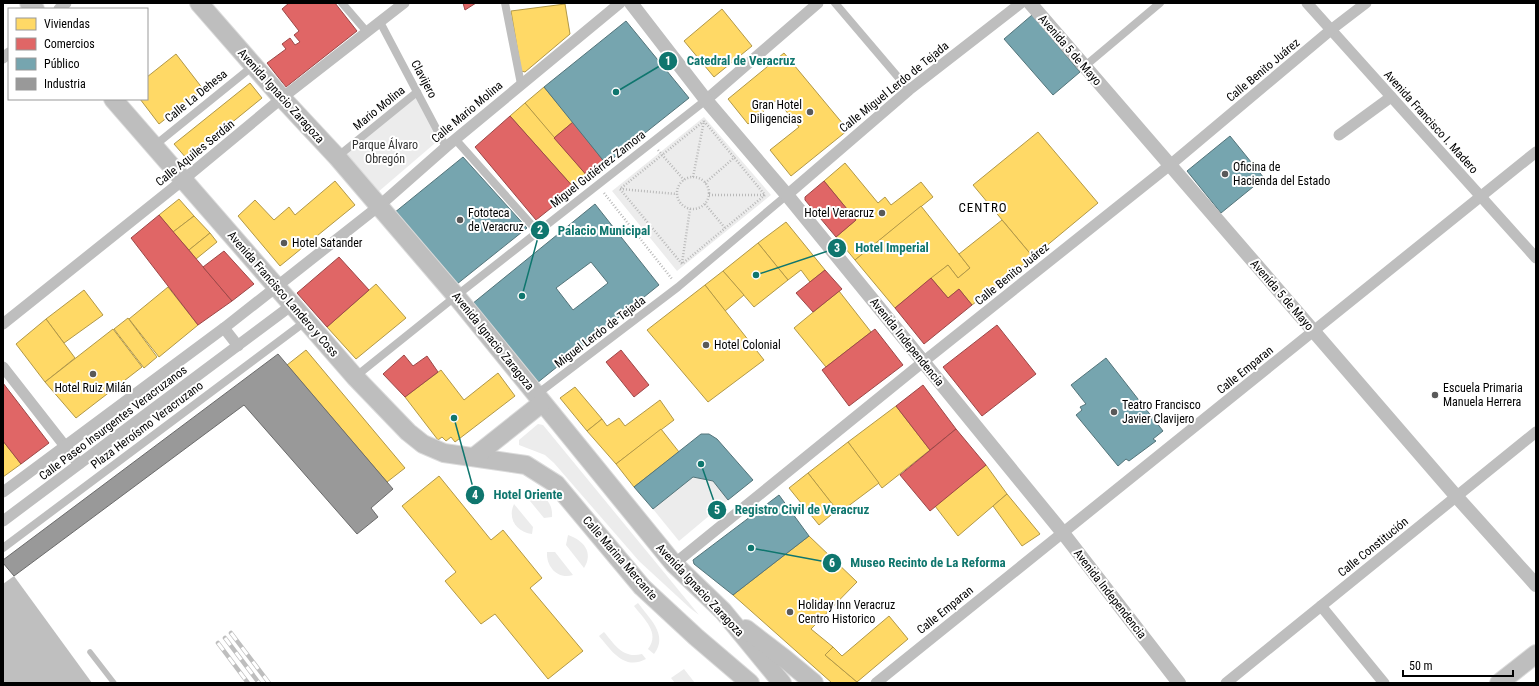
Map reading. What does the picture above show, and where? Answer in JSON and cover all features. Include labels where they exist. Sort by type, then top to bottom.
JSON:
[{"type":"main road","name":"Avenida Ignacio Zaragoza","points":[[199,3],[253,66],[337,157],[456,296],[674,564],[723,611],[782,683]]},
{"type":"main road","name":"Avenida Francisco Landero y Coss","points":[[114,100],[355,377],[408,432],[423,444],[444,453],[474,457]]},
{"type":"main road","points":[[474,457],[539,399]]},
{"type":"main road","name":"Calle Marina Mercante","points":[[474,457],[526,465],[556,484],[642,586],[696,637],[750,683]]},
{"type":"main road","points":[[723,611],[785,658],[814,683]]},
{"type":"main road","points":[[1499,683],[1536,654]]},
{"type":"main road","name":"Calle Marina Mercante","points":[[717,655],[739,683]]},
{"type":"street","points":[[342,3],[368,32]]},
{"type":"street","name":"Calle Aquiles Serdán","points":[[3,324],[183,180],[282,98],[404,3]]},
{"type":"street","points":[[505,3],[521,84]]},
{"type":"street","name":"Calle Mario Molina","points":[[276,287],[379,206],[455,139],[620,3]]},
{"type":"street","name":"Avenida Independencia","points":[[631,3],[706,100],[787,195],[1063,533],[1179,683]]},
{"type":"street","points":[[706,100],[818,3]]},
{"type":"street","points":[[835,3],[909,90]]},
{"type":"street","name":"Calle Miguel Lerdo de Tejada","points":[[787,195],[909,90],[1020,3]]},
{"type":"street","name":"Avenida 5 de Mayo","points":[[1030,3],[1456,496],[1536,585]]},
{"type":"street","points":[[1085,66],[1160,3]]},
{"type":"street","name":"Avenida Francisco I. Madero","points":[[1307,3],[1332,29],[1536,258]]},
{"type":"street","name":"Calle Benito Juárez","points":[[674,564],[923,362],[1170,165],[1332,29],[1366,3]]},
{"type":"street","name":"Clavijero","points":[[380,22],[446,147]]},
{"type":"street","name":"Calle La Dehesa","points":[[154,146],[253,66]]},
{"type":"street","name":"Mario Molina","points":[[337,157],[417,92]]},
{"type":"street","points":[[1340,135],[1391,97]]},
{"type":"street","name":"Miguel Gutiérrez Zamora","points":[[355,377],[706,100]]},
{"type":"street","points":[[455,139],[538,232]]},
{"type":"street","name":"Calle Emparan","points":[[876,683],[1536,152]]},
{"type":"street","name":"Miguel Lerdo de Tejada","points":[[539,399],[678,287],[787,195]]},
{"type":"street","name":"Calle Paseo Insurgentes Veracruzanos","points":[[3,492],[224,328],[276,287]]},
{"type":"street","name":"Calle Paseo Insurgentes Veracruzanos","points":[[3,521],[292,305]]},
{"type":"street","name":"Plaza Heroísmo Veracruzano","points":[[3,548],[306,321]]},
{"type":"street","points":[[224,328],[238,346]]},
{"type":"street","points":[[3,367],[79,464]]},
{"type":"street","name":"Calle Constitución","points":[[1226,683],[1536,432]]},
{"type":"street","points":[[1321,606],[1384,683]]},
{"type":"lane","points":[[90,652],[114,683]]},
{"type":"path","points":[[693,177],[704,121],[706,100]]},
{"type":"path","points":[[620,189],[704,121]]},
{"type":"path","points":[[704,121],[765,195]]},
{"type":"path","points":[[652,142],[684,180]]},
{"type":"path","points":[[705,183],[746,146]]},
{"type":"path","points":[[693,177],[698,178],[705,183],[709,195],[705,204],[695,209],[690,209],[680,204],[677,194],[680,184],[684,180],[693,177]]},
{"type":"path","points":[[598,185],[678,287]]},
{"type":"path","points":[[620,189],[677,194]]},
{"type":"path","points":[[620,189],[682,264]]},
{"type":"path","points":[[709,195],[787,195]]},
{"type":"path","points":[[682,264],[765,195]]},
{"type":"path","points":[[705,204],[734,239]]},
{"type":"path","points":[[682,264],[690,209]]},
{"type":"green space","name":"Parque Álvaro Obregón","points":[[417,92],[441,138],[378,192],[344,151]]},
{"type":"green space","points":[[704,117],[771,195],[677,271],[612,191]]},
{"type":"green space","points":[[538,424],[543,425],[699,615],[639,561],[554,463],[545,455],[519,445],[519,440]]},
{"type":"green space","points":[[693,477],[713,481],[728,500],[679,541],[653,509]]},
{"type":"green space","points":[[533,493],[542,496],[548,501],[552,512],[552,517],[544,518],[525,495]]},
{"type":"green space","points":[[514,504],[533,527],[532,534],[522,531],[515,524],[512,515]]},
{"type":"green space","points":[[568,535],[578,540],[585,547],[588,557],[584,568],[566,545]]},
{"type":"green space","points":[[547,552],[555,552],[573,575],[562,576],[554,571],[547,558]]},
{"type":"green space","points":[[638,603],[656,627],[658,633],[658,647],[654,654],[648,649],[652,643],[652,632],[646,621],[634,606]]},
{"type":"green space","points":[[604,632],[620,650],[625,653],[635,655],[642,654],[646,659],[638,662],[625,661],[613,653],[599,636]]},
{"type":"green space","points":[[684,669],[695,683],[675,683],[671,678]]},
{"type":"shaded area","points":[[14,576],[92,683],[3,683],[3,584]]},
{"type":"building: Viviendas","points":[[565,4],[570,34],[525,72],[521,71],[511,11]]},
{"type":"building: Viviendas","points":[[722,9],[752,46],[714,77],[684,41]]},
{"type":"building: Viviendas","name":"Gran Hotel Diligencias","points":[[784,53],[848,130],[791,176],[770,150],[799,127],[777,100],[748,124],[728,99]]},
{"type":"building: Viviendas","points":[[176,54],[203,89],[159,124],[141,100],[148,100],[148,76]]},
{"type":"building: Viviendas","points":[[250,83],[262,98],[187,159],[174,144]]},
{"type":"building: Viviendas","points":[[544,87],[573,122],[554,138],[525,103]]},
{"type":"building: Viviendas","points":[[525,103],[589,178],[575,189],[510,116]]},
{"type":"building: Viviendas","points":[[1038,132],[1098,203],[1033,257],[973,185]]},
{"type":"building: Viviendas","name":"Hotel Veracruz","points":[[845,163],[878,203],[885,197],[891,205],[921,182],[933,197],[855,260],[836,237],[856,220],[824,181]]},
{"type":"building: Viviendas","name":"Hotel Satander","points":[[335,181],[355,205],[280,266],[238,216],[255,200],[274,220],[289,207],[295,215]]},
{"type":"building: Viviendas","points":[[179,199],[194,216],[173,232],[159,215]]},
{"type":"building: Viviendas","points":[[921,206],[970,268],[958,278],[948,265],[895,308],[855,260]]},
{"type":"building: Viviendas","points":[[194,216],[210,233],[189,250],[173,232]]},
{"type":"building: Viviendas","points":[[1002,220],[1033,257],[972,305],[959,289],[948,298],[931,278],[948,265],[958,278],[970,268],[959,254]]},
{"type":"building: Viviendas","points":[[786,222],[825,270],[810,282],[801,270],[788,280],[758,243]]},
{"type":"building: Viviendas","points":[[210,233],[217,242],[196,259],[189,250]]},
{"type":"building: Viviendas","points":[[758,243],[788,280],[754,307],[723,271]]},
{"type":"building: Viviendas","points":[[723,271],[744,295],[725,311],[705,285]]},
{"type":"building: Viviendas","points":[[376,284],[406,318],[356,359],[327,327]]},
{"type":"building: Viviendas","name":"Hotel Colonial","points":[[705,285],[764,360],[708,402],[647,330]]},
{"type":"building: Viviendas","points":[[168,287],[198,325],[159,357],[129,319]]},
{"type":"building: Viviendas","points":[[84,290],[103,315],[64,343],[46,319]]},
{"type":"building: Viviendas","points":[[839,291],[871,332],[826,367],[794,328]]},
{"type":"building: Viviendas","points":[[128,318],[157,357],[144,368],[114,329]]},
{"type":"building: Viviendas","points":[[46,319],[75,358],[45,382],[16,344]]},
{"type":"building: Viviendas","name":"Hotel Ruiz Milán","points":[[113,329],[142,367],[76,418],[45,382]]},
{"type":"building: Viviendas","points":[[306,350],[405,468],[387,482],[287,365]]},
{"type":"building: Viviendas","points":[[441,370],[464,400],[498,373],[515,396],[455,442],[451,437],[446,441],[442,437],[438,440],[405,397]]},
{"type":"building: Viviendas","points":[[575,387],[602,419],[587,431],[560,398]]},
{"type":"building: Viviendas","points":[[660,400],[674,420],[616,464],[587,431],[602,419],[607,426],[619,418],[625,426]]},
{"type":"building: Viviendas","points":[[896,406],[930,450],[882,488],[848,442]]},
{"type":"building: Viviendas","points":[[661,429],[679,452],[634,487],[616,464]]},
{"type":"building: Viviendas","points":[[3,441],[21,464],[3,477]]},
{"type":"building: Viviendas","points":[[848,442],[879,483],[839,513],[808,473]]},
{"type":"building: Viviendas","points":[[986,465],[1007,494],[958,536],[935,506]]},
{"type":"building: Viviendas","points":[[808,473],[837,510],[819,525],[789,488]]},
{"type":"building: Viviendas","points":[[439,476],[491,540],[503,530],[542,578],[530,588],[583,651],[548,679],[495,614],[481,624],[445,581],[456,572],[402,506]]},
{"type":"building: Viviendas","points":[[1007,494],[1040,534],[1022,546],[993,506]]},
{"type":"building: Viviendas","name":"Holiday Inn Veracruz Centro Historico","points":[[809,536],[857,582],[811,629],[833,647],[825,655],[857,682],[856,683],[832,683],[733,595]]},
{"type":"building: Viviendas","points":[[700,556],[705,561],[700,566],[695,561]]},
{"type":"building: Viviendas","points":[[889,616],[908,639],[857,682],[825,655],[833,647],[842,656]]},
{"type":"building: Comercios","points":[[289,3],[335,3],[357,31],[286,87],[267,63],[286,49],[282,44],[290,38],[295,45],[300,42],[294,35],[299,31],[282,9]]},
{"type":"building: Comercios","points":[[463,3],[476,3],[465,10]]},
{"type":"building: Comercios","points":[[510,116],[575,189],[536,220],[475,147]]},
{"type":"building: Comercios","points":[[573,122],[606,164],[589,178],[554,138]]},
{"type":"building: Comercios","points":[[824,181],[856,220],[836,237],[805,200],[805,197]]},
{"type":"building: Comercios","points":[[159,215],[232,301],[198,325],[131,238]]},
{"type":"building: Comercios","points":[[224,251],[254,284],[232,301],[203,267]]},
{"type":"building: Comercios","points":[[339,257],[369,290],[327,327],[297,293]]},
{"type":"building: Comercios","points":[[825,270],[842,289],[813,312],[796,293]]},
{"type":"building: Comercios","points":[[931,278],[948,298],[959,289],[972,305],[924,344],[895,308]]},
{"type":"building: Comercios","points":[[997,325],[1036,374],[982,416],[943,367]]},
{"type":"building: Comercios","points":[[875,329],[903,365],[849,406],[822,370]]},
{"type":"building: Comercios","points":[[621,350],[649,385],[634,397],[606,362]]},
{"type":"building: Comercios","points":[[404,355],[413,366],[427,356],[438,372],[405,397],[383,374]]},
{"type":"building: Comercios","points":[[3,383],[49,443],[21,464],[3,441]]},
{"type":"building: Comercios","points":[[923,385],[956,429],[930,450],[896,406]]},
{"type":"building: Comercios","points":[[956,429],[986,465],[930,511],[900,475]]},
{"type":"building: Público","points":[[1032,15],[1080,72],[1053,95],[1004,39]]},
{"type":"building: Público","points":[[626,21],[689,98],[606,164],[544,87]]},
{"type":"building: Público","name":"Oficina de Hacienda del Estado","points":[[1230,136],[1264,178],[1221,213],[1187,171]]},
{"type":"building: Público","name":"Fototeca de Veracruz","points":[[463,157],[527,228],[457,284],[394,213]]},
{"type":"building: Público","points":[[595,204],[659,285],[537,383],[472,304]],"holes":[[[591,262],[608,283],[573,310],[556,288]]]},
{"type":"building: Público","name":"Teatro Francisco Javier Clavijero","points":[[1106,358],[1163,431],[1153,439],[1156,441],[1129,461],[1126,459],[1118,466],[1076,415],[1082,410],[1080,407],[1086,404],[1071,385]]},
{"type":"building: Público","points":[[701,434],[709,434],[717,439],[753,480],[728,500],[713,481],[693,477],[653,509],[634,487]]},
{"type":"building: Público","points":[[779,495],[809,536],[733,595],[694,564],[693,560]]},
{"type":"building: Industria","points":[[278,354],[393,489],[371,508],[378,517],[357,534],[244,405],[14,576],[3,563],[3,560]]},
{"type":"railway","points":[[231,633],[269,683]]},
{"type":"railway","points":[[225,638],[259,683]]},
{"type":"railway","points":[[218,643],[248,683]]},
{"type":"place","name":"Catedral de Veracruz","points":[[616,92]]},
{"type":"place","name":"Gran Hotel Diligencias","points":[[810,112]]},
{"type":"place","name":"Oficina de Hacienda del Estado","points":[[1225,174]]},
{"type":"place","name":"Hotel Veracruz","points":[[882,213]]},
{"type":"place","name":"Fototeca de Veracruz","points":[[460,220]]},
{"type":"place","name":"Hotel Satander","points":[[284,243]]},
{"type":"place","name":"Hotel Imperial","points":[[756,275]]},
{"type":"place","name":"Palacio Municipal","points":[[522,296]]},
{"type":"place","name":"Hotel Colonial","points":[[706,345]]},
{"type":"place","name":"Hotel Ruiz Milán","points":[[93,374]]},
{"type":"place","name":"Escuela Primaria Manuela Herrera","points":[[1435,395]]},
{"type":"place","name":"Teatro Francisco Javier Clavijero","points":[[1114,412]]},
{"type":"place","name":"Hotel Oriente","points":[[454,418]]},
{"type":"place","name":"Registro Civil de Veracruz","points":[[701,464]]},
{"type":"place","name":"Museo Recinto de La Reforma","points":[[751,548]]},
{"type":"place","name":"Holiday Inn Veracruz Centro Historico","points":[[790,612]]},
{"type":"district","name":"CENTRO","points":[[983,207]]}]
